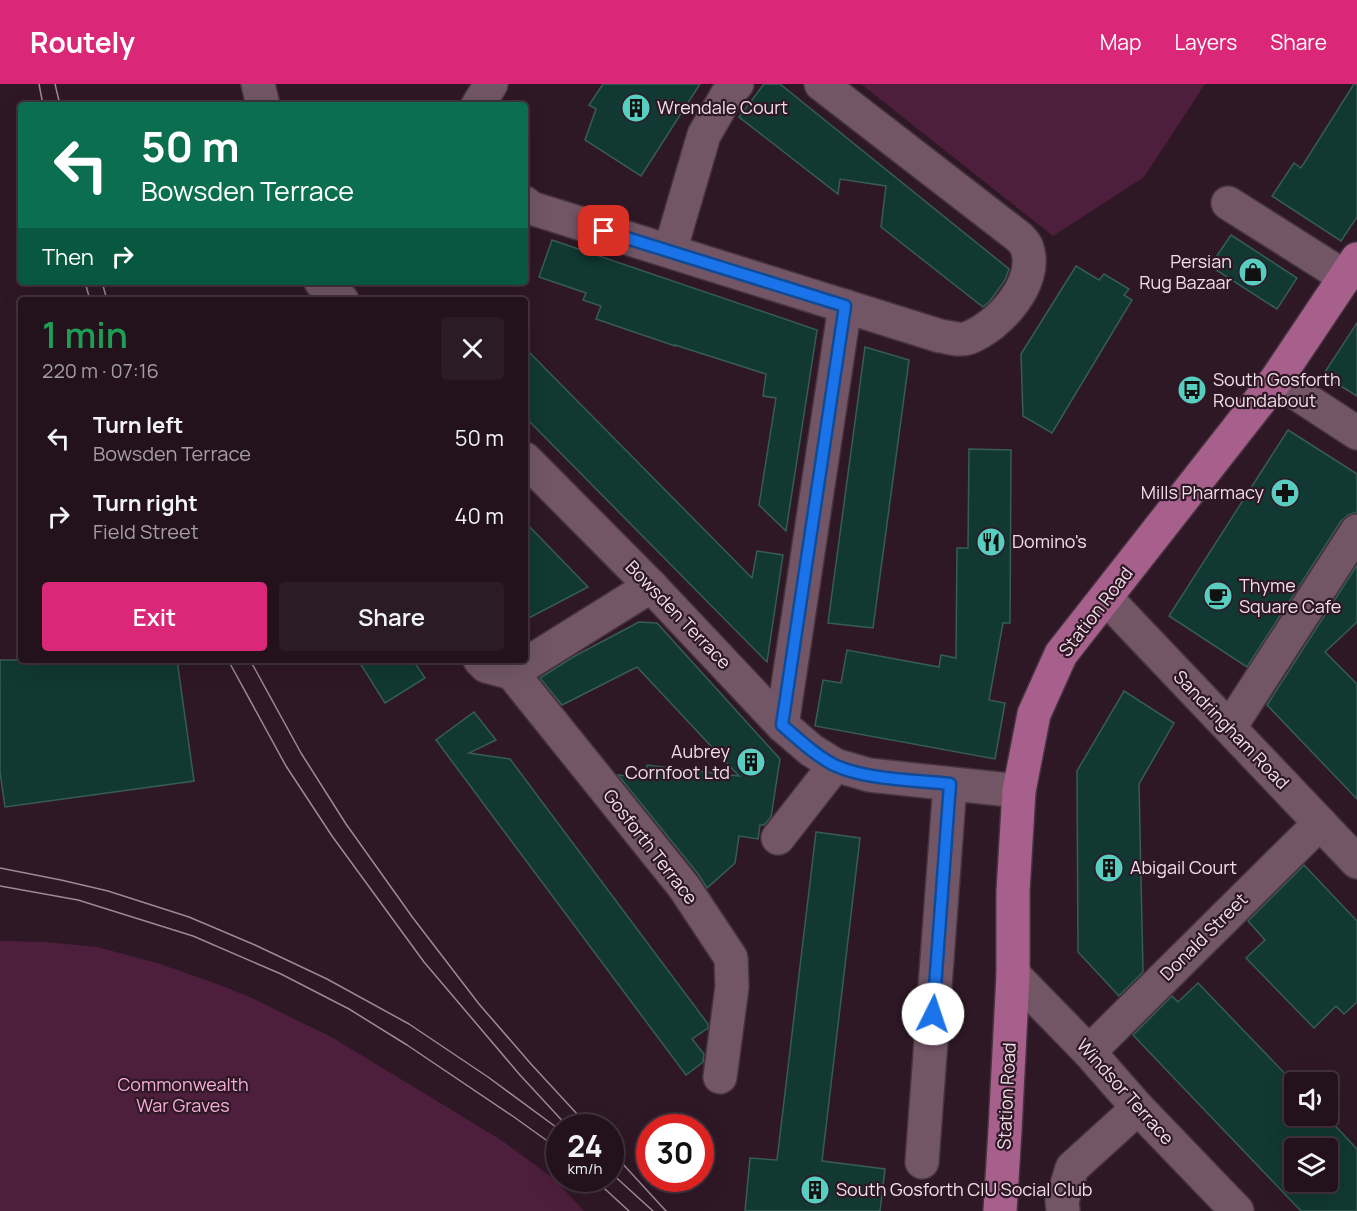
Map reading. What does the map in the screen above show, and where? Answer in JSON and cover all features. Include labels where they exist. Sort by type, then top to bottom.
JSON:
[{"type":"main road","name":"Station Road","points":[[999,1211],[1013,974],[1013,891],[1019,791],[1034,714],[1061,654],[1276,380],[1351,268]]},
{"type":"street","points":[[258,84],[262,102]]},
{"type":"street","points":[[480,102],[491,84]]},
{"type":"street","points":[[670,251],[704,135],[727,95],[737,84]]},
{"type":"street","points":[[528,206],[940,336],[966,339],[997,321],[1022,291],[1030,266],[1027,246],[1019,237],[821,84]]},
{"type":"street","points":[[1228,202],[1351,268]]},
{"type":"street","points":[[324,285],[337,297]]},
{"type":"street","points":[[782,725],[845,306]]},
{"type":"street","points":[[1276,380],[1357,433]]},
{"type":"street","name":"Bowsden Terrace","points":[[528,462],[651,586],[782,725],[811,750],[835,765],[868,776],[1019,791]]},
{"type":"street","points":[[1230,728],[1357,531]]},
{"type":"street","points":[[483,663],[486,666],[512,673],[651,586]]},
{"type":"street","name":"Sandringham Road","points":[[1106,598],[1357,862]]},
{"type":"street","name":"Gosforth Terrace","points":[[512,673],[684,887],[732,958],[732,987],[720,1077]]},
{"type":"street","points":[[778,838],[835,765]]},
{"type":"street","points":[[922,1162],[950,784]]},
{"type":"street","name":"Donald Street","points":[[1089,1052],[1320,823]]},
{"type":"street","name":"Windsor Terrace","points":[[1013,974],[1237,1211]]},
{"type":"street","points":[[1063,1211],[1062,1201],[1072,1168],[1138,1108]]},
{"type":"green space","points":[[861,84],[1205,84],[1144,177],[1053,236]]},
{"type":"green space","name":"Commonwealth War Graves","points":[[0,941],[46,942],[97,947],[157,963],[254,999],[333,1038],[501,1140],[546,1173],[546,1192],[566,1192],[584,1211],[0,1211]]},
{"type":"building","name":"Wrendale Court","points":[[603,84],[700,84],[641,176],[585,140],[596,109],[589,105]]},
{"type":"building","points":[[764,84],[780,84],[1009,269],[1005,280],[990,301],[983,307],[881,227],[886,186],[840,179],[838,194],[739,117]]},
{"type":"building","points":[[1354,84],[1357,84],[1357,217],[1341,241],[1272,196],[1294,163],[1301,168]]},
{"type":"building","name":"Persian Rug Bazaar","points":[[1231,235],[1297,278],[1277,309],[1210,266]]},
{"type":"building","points":[[552,240],[817,330],[786,531],[759,505],[776,398],[763,396],[766,374],[596,319],[601,306],[583,300],[586,293],[539,277]]},
{"type":"building","points":[[1076,266],[1099,280],[1104,274],[1129,289],[1124,295],[1132,300],[1052,433],[1023,416],[1021,354]]},
{"type":"building","points":[[1357,323],[1357,396],[1323,375]]},
{"type":"building","points":[[865,347],[909,360],[873,628],[828,623]]},
{"type":"building","points":[[528,351],[752,578],[757,551],[783,555],[767,662],[528,420]]},
{"type":"building","points":[[1288,430],[1357,474],[1357,512],[1341,521],[1247,667],[1169,616]]},
{"type":"building","points":[[969,449],[1011,450],[1010,623],[1003,623],[989,700],[1005,703],[995,759],[815,726],[823,680],[841,683],[847,650],[939,667],[941,655],[956,658],[957,548],[968,548]]},
{"type":"building","points":[[528,525],[588,587],[528,618]]},
{"type":"building","points":[[1357,565],[1357,622],[1325,652],[1357,684],[1357,799],[1267,705]]},
{"type":"building","points":[[639,622],[657,623],[780,759],[771,817],[764,825],[760,825],[758,839],[739,836],[735,863],[707,888],[618,775],[645,778],[647,765],[739,776],[637,667],[562,705],[540,678],[573,657]]},
{"type":"building","points":[[0,660],[18,660],[18,663],[177,663],[194,781],[5,807],[0,772]]},
{"type":"building","points":[[360,663],[415,663],[425,678],[385,703]]},
{"type":"building","name":"Abigail Court","points":[[1124,691],[1174,723],[1139,784],[1143,972],[1119,996],[1078,952],[1077,771]]},
{"type":"building","points":[[474,712],[496,740],[469,753],[510,759],[708,1024],[708,1028],[692,1039],[704,1054],[703,1062],[686,1075],[436,740]]},
{"type":"building","points":[[816,832],[860,838],[822,1161],[885,1169],[880,1211],[745,1211],[750,1158],[777,1160]]},
{"type":"building","points":[[1304,865],[1357,921],[1357,1002],[1344,1014],[1336,1006],[1314,1028],[1246,958],[1265,940],[1248,921]]},
{"type":"building","points":[[1198,983],[1284,1073],[1284,1126],[1335,1126],[1357,1149],[1357,1211],[1301,1211],[1133,1035],[1172,996],[1178,1002]]},
{"type":"tram line","points":[[39,84],[42,102]]},
{"type":"tram line","points":[[55,84],[59,102]]},
{"type":"tram line","points":[[86,285],[89,297]]},
{"type":"tram line","points":[[103,285],[106,297]]},
{"type":"tram line","points":[[230,663],[286,766],[332,836],[424,962],[556,1114]]},
{"type":"tram line","points":[[252,663],[301,753],[346,824],[413,918],[479,1004],[577,1114]]},
{"type":"tram line","points":[[0,868],[108,891],[189,917],[255,945],[327,979],[409,1024],[546,1120]]},
{"type":"tram line","points":[[0,886],[78,900],[193,936],[281,974],[349,1009],[407,1045],[546,1140]]},
{"type":"tram line","points":[[624,1165],[666,1211]]},
{"type":"tram line","points":[[624,1185],[653,1211]]},
{"type":"tram line","points":[[608,1192],[629,1211]]},
{"type":"place","name":"Wrendale Court","points":[[636,108]]},
{"type":"place","name":"Persian Rug Bazaar","points":[[1253,272]]},
{"type":"place","name":"South Gosforth Roundabout","points":[[1192,390]]},
{"type":"place","name":"Mills Pharmacy","points":[[1285,493]]},
{"type":"place","name":"Domino's","points":[[991,542]]},
{"type":"place","name":"Thyme Square Cafe","points":[[1218,596]]},
{"type":"place","name":"Aubrey Cornfoot Ltd","points":[[751,762]]},
{"type":"place","name":"Abigail Court","points":[[1109,868]]},
{"type":"place","name":"South Gosforth CIU Social Club","points":[[815,1190]]},
{"type":"route","points":[[604,231],[845,306],[782,725],[811,750],[835,765],[868,776],[950,784],[933,1014]]}]
